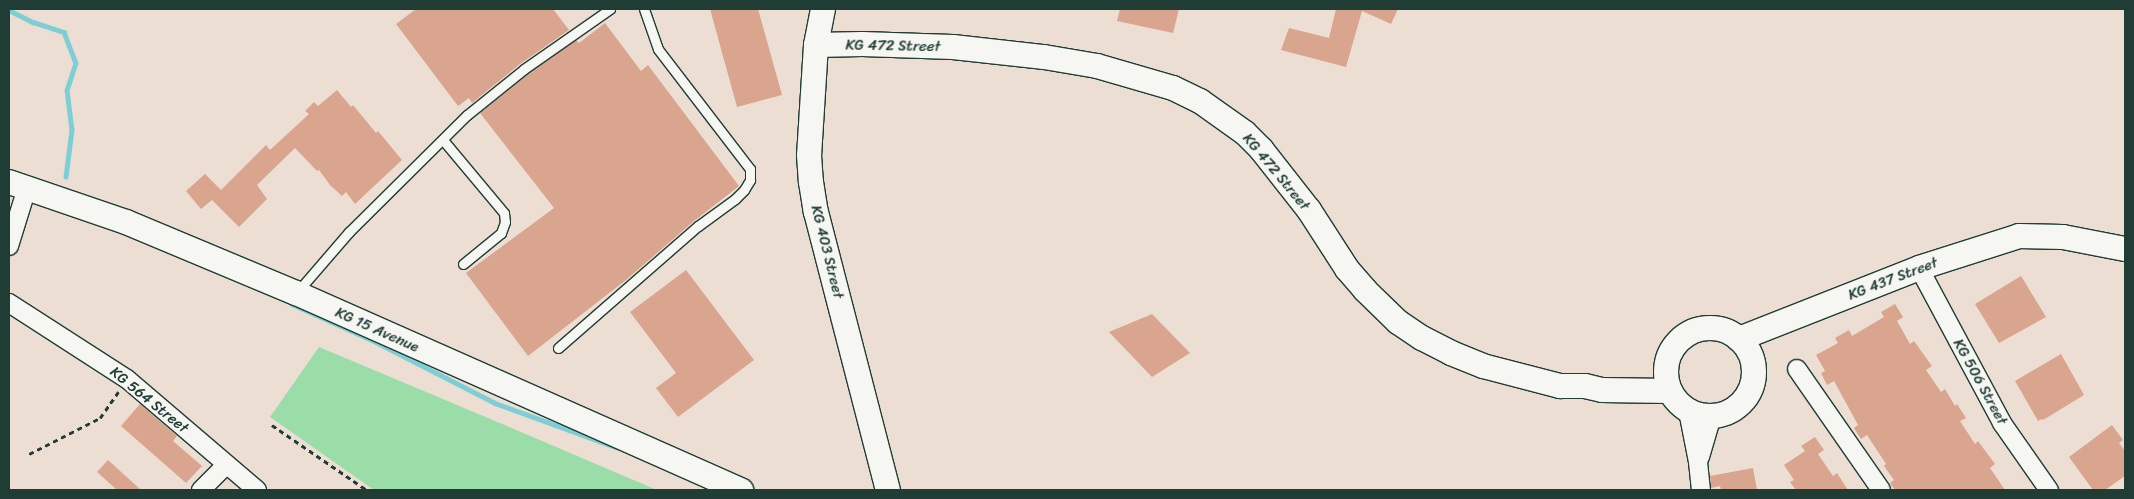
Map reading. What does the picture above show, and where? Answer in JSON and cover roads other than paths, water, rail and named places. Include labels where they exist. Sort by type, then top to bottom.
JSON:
[{"type":"main road","name":"KG 403 Street","points":[[823,9],[816,45],[809,155],[811,182],[836,292],[888,490]]},
{"type":"main road","name":"KG 472 Street","points":[[816,45],[862,44],[953,47],[1044,57],[1106,68],[1173,88],[1200,101],[1231,122],[1260,149],[1309,210],[1347,269],[1380,306],[1398,322],[1451,353],[1506,373],[1560,386],[1585,386],[1602,390],[1669,391]]},
{"type":"main road","name":"KG 15 Avenue","points":[[18,185],[126,222],[296,294],[741,490]]},
{"type":"main road","name":"KG 437 Street","points":[[1738,339],[1769,329],[1919,268],[2019,236],[2063,237],[2125,249]]},
{"type":"main road","points":[[1752,360],[1769,329]]},
{"type":"main road","points":[[1697,330],[1720,330],[1738,339],[1752,360],[1754,372],[1748,394],[1732,410],[1712,416],[1688,411],[1679,404],[1669,391],[1665,367],[1671,351],[1677,342],[1697,330]]},
{"type":"main road","name":"KG 472 Street","points":[[1626,389],[1665,367]]},
{"type":"street","points":[[9,246],[18,185]]},
{"type":"street","name":"KG 506 Street","points":[[1919,268],[2002,423],[2049,490]]},
{"type":"street","name":"KG 564 Street","points":[[9,303],[127,379],[257,490]]},
{"type":"street","points":[[1797,369],[1881,490]]},
{"type":"street","points":[[1688,411],[1698,462],[1701,490]]},
{"type":"street","points":[[1698,462],[1712,416]]},
{"type":"street","points":[[201,490],[226,465]]},
{"type":"lane","points":[[296,294],[349,232],[467,115],[524,70],[610,9]]},
{"type":"lane","points":[[558,348],[698,226],[735,199],[750,180],[750,169],[658,49],[644,9]]},
{"type":"lane","points":[[442,140],[504,213],[505,222],[502,233],[463,264]]},
{"type":"waterway","points":[[9,10],[33,22],[64,32],[76,63],[67,90],[72,130],[66,177]]},
{"type":"waterway","points":[[292,304],[376,342],[495,403],[616,447]]}]
